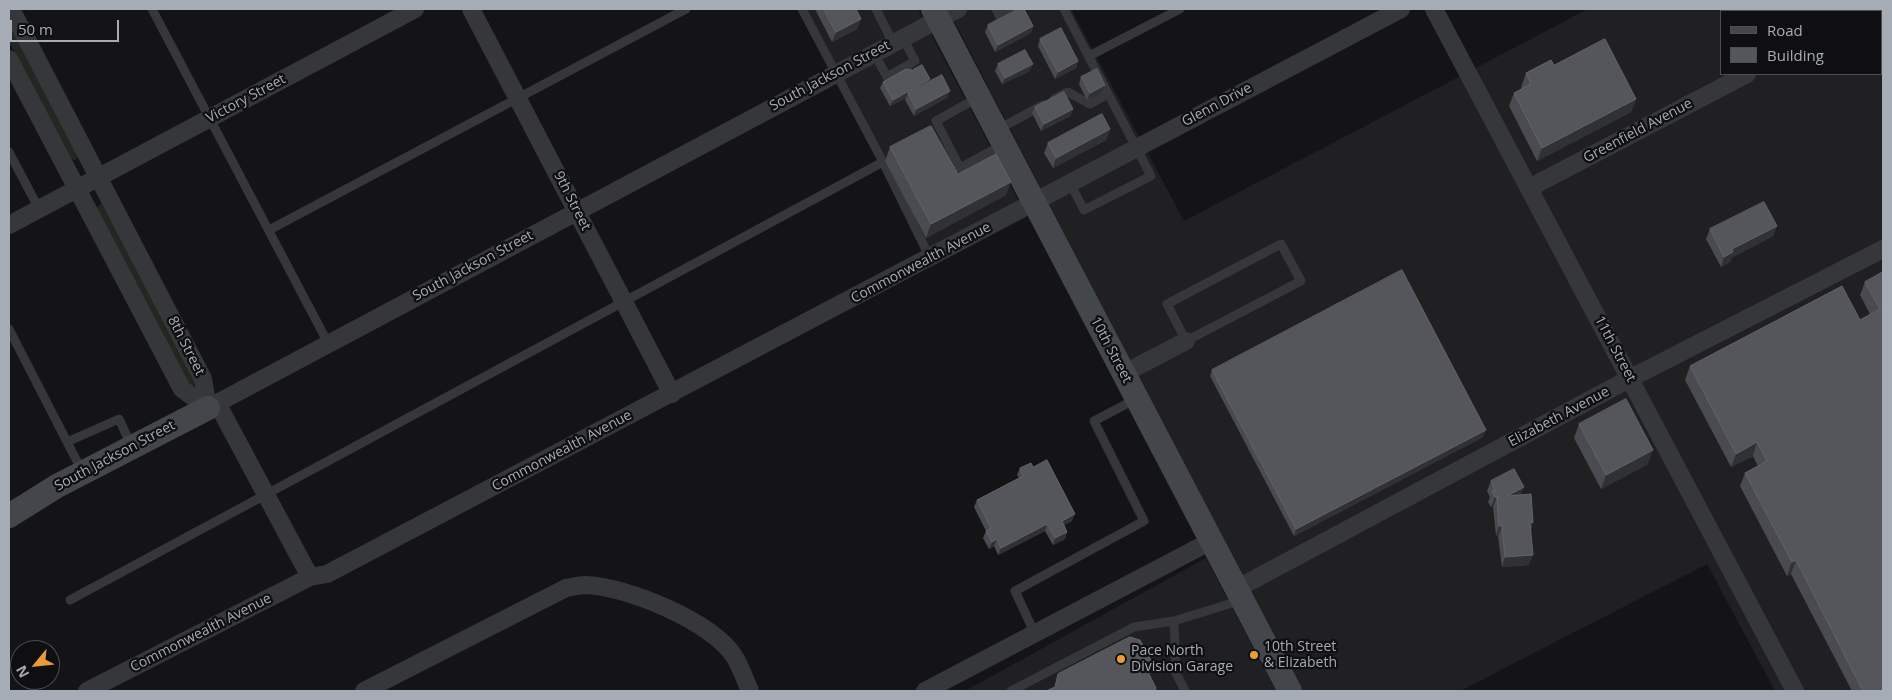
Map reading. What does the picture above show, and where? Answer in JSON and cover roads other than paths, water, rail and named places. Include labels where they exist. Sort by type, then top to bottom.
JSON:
[{"type":"street","name":"8th Street","points":[[11,9],[203,378],[213,405],[266,495],[310,577]]},
{"type":"street","name":"Victory Street","points":[[9,225],[416,9]]},
{"type":"street","name":"9th Street","points":[[471,9],[672,394]]},
{"type":"street","name":"Glenn Drive","points":[[1034,202],[1401,9]]},
{"type":"street","name":"11th Street","points":[[1434,9],[1631,378],[1794,691]]},
{"type":"street","name":"South Jackson Street","points":[[9,516],[57,486],[874,53],[943,12]]},
{"type":"street","name":"10th Street","points":[[943,12],[979,97],[1290,691]]},
{"type":"street","name":"8th Street","points":[[9,59],[182,389],[213,405]]},
{"type":"street","name":"Greenfield Avenue","points":[[1529,188],[1745,75]]},
{"type":"street","name":"Commonwealth Avenue","points":[[87,691],[310,577],[327,574],[1034,202]]},
{"type":"street","name":"Elizabeth Avenue","points":[[1239,595],[1631,378],[1883,249]]},
{"type":"street","points":[[1123,374],[1186,341]]},
{"type":"street","points":[[925,691],[1211,541]]},
{"type":"street","points":[[364,691],[566,588],[585,585],[616,590],[681,614],[715,636],[734,656],[750,691]]},
{"type":"lane","points":[[152,9],[328,343]]},
{"type":"lane","points":[[269,230],[686,9]]},
{"type":"lane","points":[[802,9],[884,162],[930,258]]},
{"type":"lane","points":[[874,53],[887,76],[915,61],[876,9]]},
{"type":"lane","points":[[996,9],[1000,17],[1015,9]]},
{"type":"lane","points":[[1064,9],[1151,176],[1084,210],[1070,183]]},
{"type":"lane","points":[[1089,56],[1180,9]]},
{"type":"lane","points":[[979,97],[936,121],[960,168],[1000,137],[1068,92],[1090,104],[1108,94]]},
{"type":"lane","points":[[9,152],[39,209]]},
{"type":"lane","points":[[70,600],[884,162]]},
{"type":"lane","points":[[1281,244],[1301,281],[1186,341],[1167,304],[1281,244]]},
{"type":"lane","points":[[9,329],[84,473]]},
{"type":"lane","points":[[1035,634],[1015,591],[1144,521],[1094,421],[1136,398]]},
{"type":"lane","points":[[67,442],[119,419],[132,447]]},
{"type":"lane","points":[[1011,691],[1134,627],[1174,621],[1239,595]]},
{"type":"lane","points":[[1174,621],[1176,673],[1186,691]]},
{"type":"place","name":"10th Street & Elizabeth","points":[[1254,655]]},
{"type":"place","name":"Pace North Division Garage","points":[[1121,659]]}]
